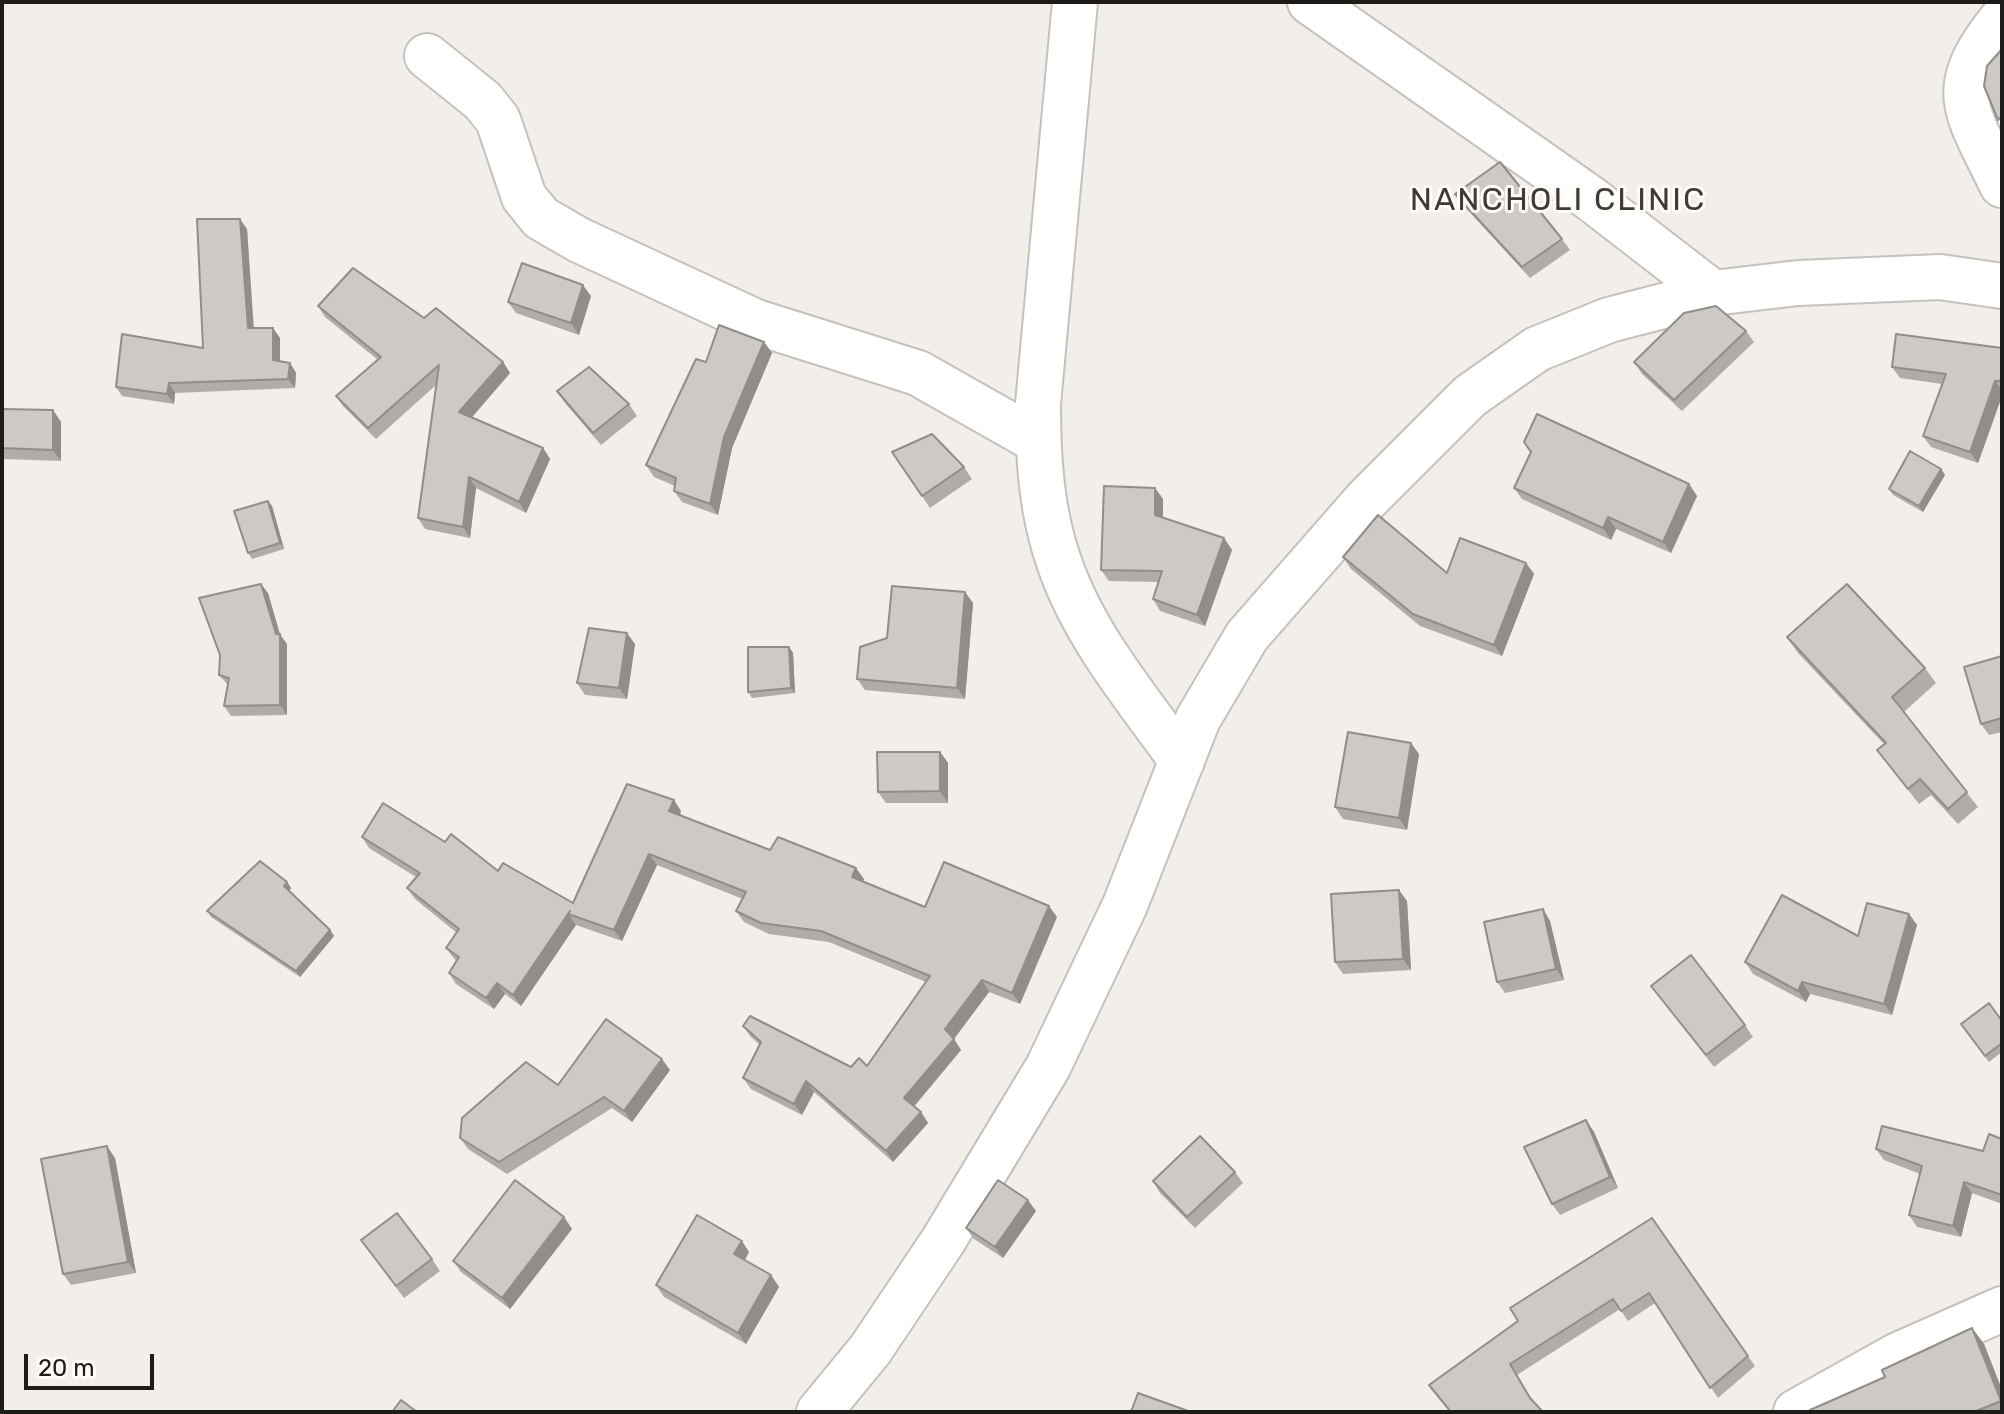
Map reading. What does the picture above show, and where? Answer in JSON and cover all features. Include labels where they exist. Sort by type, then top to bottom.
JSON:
[{"type":"street","points":[[1075,2],[1038,404],[1038,441],[1045,508],[1059,563],[1100,648],[1182,761]]},
{"type":"street","points":[[1310,2],[1590,198],[1713,293]]},
{"type":"street","points":[[2002,19],[1972,60],[1964,85],[1966,106],[2002,185]]},
{"type":"street","points":[[427,56],[483,101],[498,120],[524,197],[541,218],[579,240],[756,322],[918,373],[1038,441]]},
{"type":"street","points":[[819,1412],[870,1350],[935,1253],[1048,1067],[1125,905],[1198,719],[1247,636],[1366,500],[1470,396],[1537,349],[1609,320],[1713,293],[1798,283],[1940,277],[2002,286]]},
{"type":"street","points":[[1796,1412],[1898,1355],[2002,1309]]},
{"type":"building","points":[[2002,49],[2002,116],[1998,120],[1984,86],[1987,66]]},
{"type":"building","points":[[1500,162],[1562,239],[1522,267],[1455,194]]},
{"type":"building","points":[[197,219],[240,219],[248,328],[273,328],[273,360],[290,363],[288,379],[169,383],[167,394],[116,387],[122,334],[203,348]]},
{"type":"building","points":[[522,263],[583,285],[571,323],[508,302]]},
{"type":"building","points":[[353,268],[424,318],[436,308],[503,362],[459,412],[543,448],[519,502],[469,477],[463,527],[418,518],[439,365],[368,428],[336,396],[381,357],[318,306]]},
{"type":"building","points":[[1716,306],[1746,331],[1674,400],[1634,362],[1684,313]]},
{"type":"building","points":[[719,325],[764,342],[724,437],[710,504],[674,491],[676,478],[646,465],[696,359],[706,362]]},
{"type":"building","points":[[1896,334],[2002,348],[2002,376],[2000,381],[1995,381],[1970,452],[1923,436],[1946,374],[1892,367]]},
{"type":"building","points":[[589,367],[629,404],[593,433],[557,391]]},
{"type":"building","points":[[2,409],[53,410],[53,450],[2,448]]},
{"type":"building","points":[[1537,414],[1689,484],[1663,542],[1608,517],[1603,528],[1514,488],[1531,452],[1524,442]]},
{"type":"building","points":[[932,434],[964,467],[922,496],[892,452]]},
{"type":"building","points":[[1910,451],[1941,469],[1919,506],[1889,489]]},
{"type":"building","points":[[1104,486],[1155,488],[1155,515],[1224,538],[1197,615],[1153,599],[1162,571],[1101,570]]},
{"type":"building","points":[[268,501],[280,543],[248,553],[234,511]]},
{"type":"building","points":[[1378,515],[1447,573],[1460,538],[1526,563],[1494,645],[1413,614],[1343,557]]},
{"type":"building","points":[[261,584],[276,634],[280,634],[280,705],[224,706],[229,678],[219,675],[220,655],[199,598]]},
{"type":"building","points":[[1847,584],[1925,668],[1892,697],[1967,792],[1948,809],[1920,779],[1908,789],[1877,750],[1886,743],[1787,637]]},
{"type":"building","points":[[892,586],[965,592],[957,688],[857,679],[860,647],[887,638]]},
{"type":"building","points":[[589,628],[627,633],[619,688],[577,683]]},
{"type":"building","points":[[748,647],[789,647],[791,688],[748,692]]},
{"type":"building","points":[[2002,656],[2002,718],[1981,724],[1964,667]]},
{"type":"building","points":[[1348,732],[1411,743],[1399,818],[1335,807]]},
{"type":"building","points":[[877,752],[940,752],[940,791],[878,792]]},
{"type":"building","points":[[627,784],[674,800],[669,811],[770,850],[778,837],[856,868],[852,877],[925,907],[944,862],[1049,906],[1012,993],[982,980],[945,1029],[954,1039],[904,1098],[921,1112],[886,1151],[806,1081],[794,1104],[743,1078],[761,1042],[743,1026],[750,1016],[851,1067],[859,1058],[867,1066],[930,976],[821,931],[761,923],[736,911],[746,892],[649,854],[614,930],[568,914],[570,911],[513,995],[497,983],[486,998],[449,973],[459,957],[446,948],[459,929],[407,888],[420,873],[362,837],[383,803],[445,842],[451,834],[498,871],[503,863],[573,903]]},
{"type":"building","points":[[260,861],[287,882],[284,886],[330,930],[296,971],[207,911]]},
{"type":"building","points":[[1399,890],[1403,959],[1335,962],[1331,894]]},
{"type":"building","points":[[1782,895],[1858,936],[1867,903],[1909,914],[1884,1004],[1802,982],[1798,991],[1745,962]]},
{"type":"building","points":[[1543,909],[1556,969],[1497,982],[1484,922]]},
{"type":"building","points":[[1691,955],[1745,1025],[1706,1055],[1651,986]]},
{"type":"building","points":[[1989,1003],[2002,1021],[2002,1043],[1985,1056],[1961,1024]]},
{"type":"building","points":[[606,1019],[662,1059],[624,1111],[604,1097],[499,1162],[460,1138],[462,1118],[526,1062],[558,1085]]},
{"type":"building","points":[[1586,1120],[1610,1177],[1552,1204],[1524,1147]]},
{"type":"building","points":[[1882,1126],[1983,1151],[1989,1134],[2002,1139],[2002,1195],[1964,1182],[1953,1226],[1909,1215],[1922,1166],[1876,1149]]},
{"type":"building","points":[[1200,1136],[1235,1172],[1187,1217],[1153,1181]]},
{"type":"building","points":[[107,1146],[128,1262],[63,1274],[41,1159]]},
{"type":"building","points":[[515,1180],[564,1217],[502,1298],[453,1261]]},
{"type":"building","points":[[998,1180],[1028,1200],[995,1247],[966,1228]]},
{"type":"building","points":[[397,1213],[432,1259],[396,1286],[361,1240]]},
{"type":"building","points":[[697,1215],[742,1241],[734,1254],[771,1275],[738,1333],[656,1285]]},
{"type":"building","points":[[1652,1218],[1748,1356],[1710,1388],[1649,1293],[1621,1311],[1613,1299],[1510,1364],[1530,1398],[1543,1412],[1451,1412],[1429,1385],[1518,1321],[1510,1308]]},
{"type":"building","points":[[1972,1328],[2001,1401],[1974,1412],[1811,1412],[1885,1377],[1882,1370]]},
{"type":"building","points":[[1138,1393],[1191,1412],[1131,1412]]},
{"type":"building","points":[[401,1400],[417,1412],[392,1412]]},
{"type":"district","name":"NANCHOLI CLINIC","points":[[1558,201]]}]
